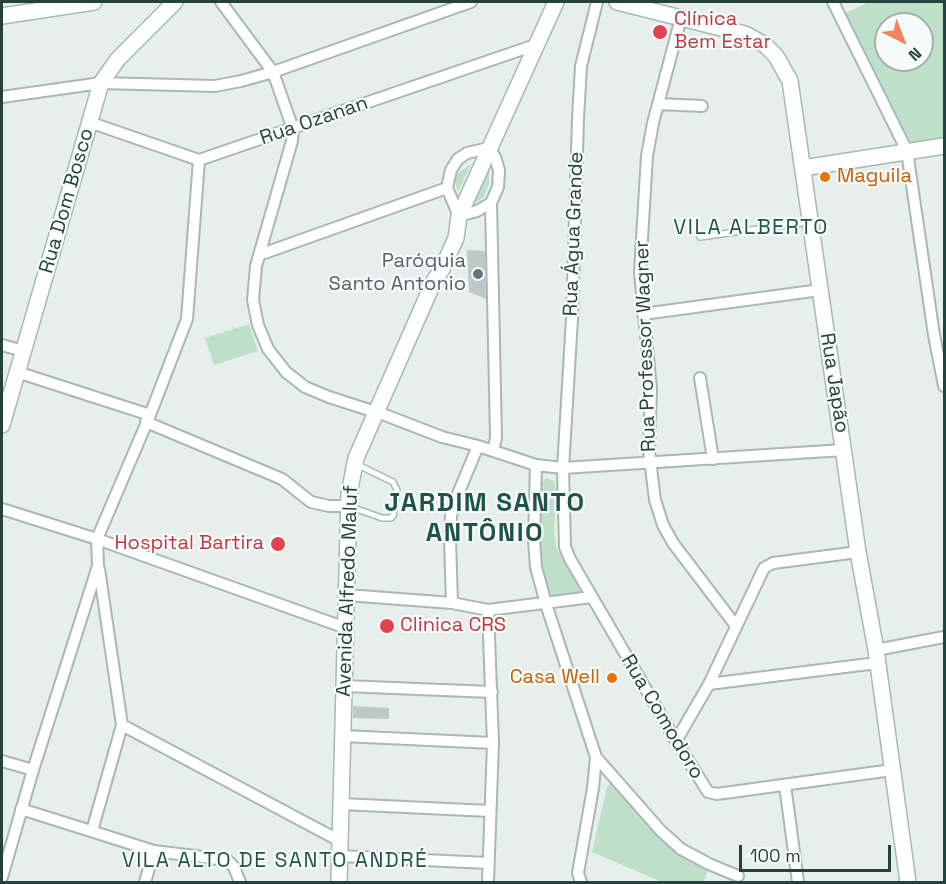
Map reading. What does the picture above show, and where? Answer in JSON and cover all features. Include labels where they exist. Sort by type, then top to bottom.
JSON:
[{"type":"street","points":[[2,16],[56,2]]},
{"type":"street","points":[[2,16],[74,3],[94,2]]},
{"type":"street","name":"Rua Dom Bosco","points":[[2,425],[101,83],[118,58],[175,2]]},
{"type":"street","points":[[220,2],[273,72],[293,129],[292,141],[259,255],[253,286],[254,313],[265,344],[273,358],[286,372],[310,390],[375,411],[442,438],[478,446],[536,465],[563,468],[844,450]]},
{"type":"street","points":[[2,97],[101,83],[215,86],[273,72],[471,2]]},
{"type":"street","name":"Avenida Alfredo Maluf","points":[[339,882],[349,506],[354,464],[375,411],[434,281],[436,267],[556,2]]},
{"type":"street","name":"Rua Água Grande","points":[[563,468],[572,319],[581,66],[597,2]]},
{"type":"street","name":"Rua Japão","points":[[617,2],[745,34],[765,45],[776,56],[790,81],[908,882]]},
{"type":"street","points":[[834,2],[907,151],[934,335],[945,386]]},
{"type":"street","name":"Rua Professor Wagner","points":[[681,18],[651,131],[647,156],[639,272],[651,389],[649,451],[655,500],[663,525],[673,543],[736,626]]},
{"type":"street","name":"Rua Ozanan","points":[[199,160],[538,44]]},
{"type":"street","points":[[658,104],[702,106]]},
{"type":"street","points":[[89,122],[199,160],[187,319],[97,539],[98,566],[122,725],[92,831]]},
{"type":"street","points":[[803,168],[945,146]]},
{"type":"street","points":[[491,203],[459,218],[447,188],[451,170],[458,159],[467,153],[489,148],[499,170],[498,187],[491,203],[496,438],[493,451]]},
{"type":"street","points":[[259,255],[447,188]]},
{"type":"street","points":[[643,314],[820,290]]},
{"type":"street","points":[[2,345],[23,351]]},
{"type":"street","points":[[17,372],[148,419],[282,479],[311,502],[330,506],[349,506]]},
{"type":"street","points":[[700,378],[713,459]]},
{"type":"street","points":[[452,603],[451,516],[478,446]]},
{"type":"street","points":[[536,465],[534,554],[546,604],[596,756],[661,831],[681,849],[738,876]]},
{"type":"street","name":"Rua Comodoro","points":[[563,468],[565,547],[576,573],[706,790],[711,794],[892,770]]},
{"type":"street","points":[[2,509],[97,539],[346,628]]},
{"type":"street","points":[[676,741],[709,684],[762,570],[767,566],[858,552]]},
{"type":"street","points":[[2,877],[33,770],[98,566]]},
{"type":"street","points":[[347,595],[452,603],[488,610],[592,597]]},
{"type":"street","points":[[488,610],[493,743],[488,882]]},
{"type":"street","points":[[709,684],[876,656],[945,637]]},
{"type":"street","points":[[344,686],[492,692]]},
{"type":"street","points":[[122,725],[340,849],[488,863]]},
{"type":"street","points":[[343,736],[493,743]]},
{"type":"street","points":[[581,882],[578,873],[593,788],[596,756]]},
{"type":"street","points":[[2,761],[33,770]]},
{"type":"street","points":[[785,785],[798,882]]},
{"type":"street","points":[[341,804],[490,811]]},
{"type":"street","points":[[21,809],[154,851],[221,858],[231,862],[240,882]]},
{"type":"street","points":[[145,882],[154,851]]},
{"type":"lane","points":[[700,237],[810,222]]},
{"type":"lane","points":[[349,506],[382,518],[391,518],[397,490],[393,482],[354,464]]},
{"type":"green space","points":[[869,2],[944,2],[944,141],[911,144],[875,72],[934,72],[934,12],[874,12],[874,71],[846,13]]},
{"type":"green space","points":[[471,164],[458,192],[455,181],[458,173]]},
{"type":"green space","points":[[489,167],[489,184],[484,197],[471,206]]},
{"type":"green space","points":[[249,324],[258,351],[214,365],[205,338]]},
{"type":"green space","points":[[546,478],[554,481],[556,488],[554,532],[556,547],[581,593],[554,597],[544,577],[539,540],[539,491]]},
{"type":"green space","points":[[611,782],[615,783],[708,868],[704,882],[662,882],[592,852],[607,787]]},
{"type":"building","name":"Paróquia Santo Antonio","points":[[467,250],[484,251],[485,253],[486,299],[469,292]]},
{"type":"building","points":[[353,706],[389,708],[389,719],[353,718]]},
{"type":"place","name":"Clínica Bem Estar","points":[[660,32]]},
{"type":"place","name":"Maguila","points":[[825,177]]},
{"type":"place","name":"Paróquia Santo Antonio","points":[[478,274]]},
{"type":"place","name":"Hospital Bartira","points":[[278,544]]},
{"type":"place","name":"Clinica CRS","points":[[387,626]]},
{"type":"place","name":"Casa Well","points":[[612,678]]},
{"type":"district","name":"VILA ALBERTO","points":[[751,228]]},
{"type":"district","name":"JARDIM SANTO ANTÔNIO","points":[[485,519]]},
{"type":"district","name":"VILA ALTO DE SANTO ANDRÉ","points":[[275,861]]}]
